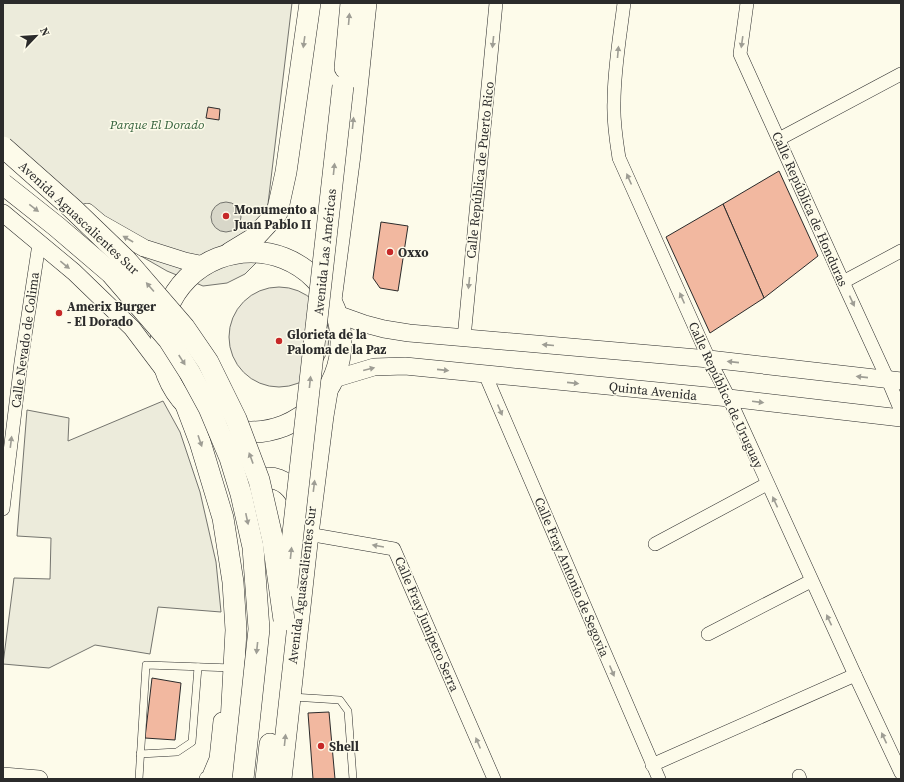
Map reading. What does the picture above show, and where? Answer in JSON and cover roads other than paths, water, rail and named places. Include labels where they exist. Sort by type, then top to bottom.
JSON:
[{"type":"main road","name":"Avenida Aguascalientes Sur","points":[[310,3],[286,172],[277,214],[253,239],[228,255],[204,265],[184,281],[170,303],[162,333],[162,352],[168,377],[176,392],[186,404],[202,418],[220,427],[240,432],[260,432],[280,428],[299,420],[314,407],[331,385]]},
{"type":"main road","name":"Avenida Las Américas","points":[[284,620],[351,3]]},
{"type":"main road","name":"Avenida Aguascalientes Sur","points":[[334,307],[366,3]]},
{"type":"main road","name":"Avenida Aguascalientes Sur","points":[[3,147],[126,260],[184,327],[208,362],[236,419],[259,480],[273,541],[284,620],[266,779]]},
{"type":"main road","name":"Avenida Aguascalientes Sur","points":[[3,184],[56,226],[111,273],[169,340],[190,373],[209,408],[230,458],[241,494],[253,546],[259,629],[243,779]]},
{"type":"main road","name":"Avenida Aguascalientes Sur","points":[[228,255],[252,252],[276,255],[298,265],[317,280],[334,307],[341,330],[339,363],[322,416],[289,696],[281,779]]},
{"type":"main road","points":[[186,404],[200,442],[223,518],[234,582],[236,630],[228,779]]},
{"type":"main road","points":[[223,518],[230,497],[245,484],[266,477],[278,479],[292,489],[299,498],[304,512],[308,534]]},
{"type":"street","name":"Calle República de Puerto Rico","points":[[464,338],[496,3]]},
{"type":"street","name":"Calle República de Uruguay","points":[[624,3],[618,49],[614,102],[615,128],[619,158],[709,359],[729,398],[811,581],[901,773]]},
{"type":"street","name":"Calle República de Honduras","points":[[747,3],[740,54],[843,282],[895,380],[901,411]]},
{"type":"street","points":[[779,140],[901,74]]},
{"type":"street","name":"Avenida Aguascalientes Sur","points":[[3,138],[52,184],[100,223],[144,248],[185,261],[204,265]]},
{"type":"street","name":"Avenida Aguascalientes Sur","points":[[3,213],[74,272],[132,328],[168,377]]},
{"type":"street","name":"Calle Nevado de Colima","points":[[3,509],[21,362],[39,244]]},
{"type":"street","points":[[843,282],[901,251]]},
{"type":"street","points":[[334,307],[364,324],[409,333],[709,359],[895,380]]},
{"type":"street","name":"Quinta Avenida","points":[[331,385],[374,368],[405,366],[729,398],[901,418]]},
{"type":"street","name":"Calle Fray Antonio de Segovia","points":[[485,374],[659,779]]},
{"type":"street","points":[[655,544],[767,484]]},
{"type":"street","name":"Calle Fray Junípero Serra","points":[[308,534],[394,549],[494,779]]},
{"type":"street","points":[[708,634],[811,581]]},
{"type":"street","points":[[208,779],[210,778],[218,759],[226,686],[233,670]]},
{"type":"street","points":[[652,765],[855,675]]},
{"type":"street","points":[[3,776],[39,779]]},
{"type":"lane","points":[[139,779],[146,665],[233,670]]},
{"type":"lane","points":[[140,754],[177,752],[192,742],[198,667]]},
{"type":"lane","points":[[289,696],[340,700],[348,711],[353,779]]},
{"type":"place","name":"Monumento a Juan Pablo II","points":[[226,216]]},
{"type":"place","name":"Oxxo","points":[[390,252]]},
{"type":"place","name":"Amerix Burger - El Dorado","points":[[59,313]]},
{"type":"place","name":"Glorieta de la Paloma de la Paz","points":[[279,341]]},
{"type":"place","name":"Shell","points":[[321,746]]},
{"type":"park label","name":"Parque El Dorado","points":[[157,124]]}]
